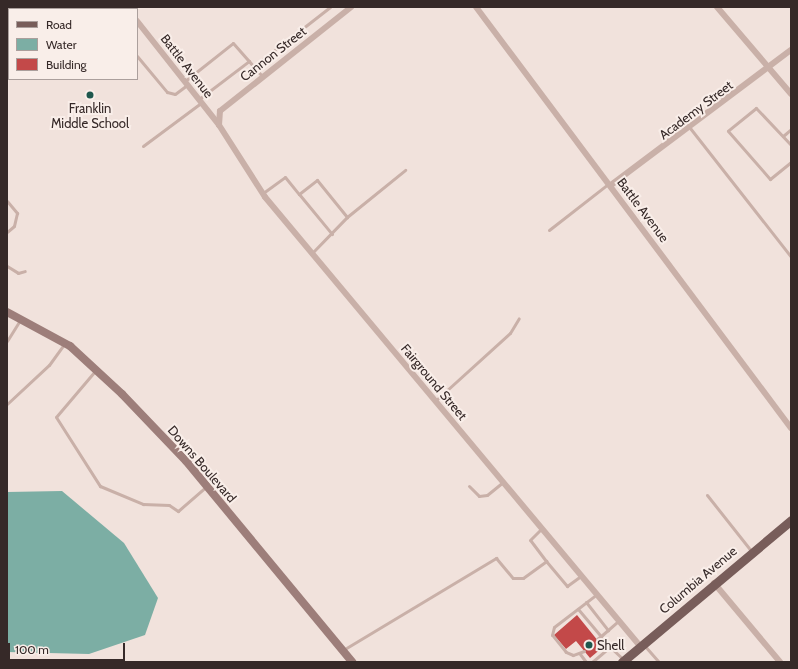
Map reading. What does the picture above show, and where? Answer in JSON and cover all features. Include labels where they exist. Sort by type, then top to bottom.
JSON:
[{"type":"main road","name":"Columbia Avenue","points":[[623,661],[714,583],[791,520]]},
{"type":"street","points":[[339,7],[344,13]]},
{"type":"street","name":"Cannon Street","points":[[219,125],[220,111],[262,76],[351,7]]},
{"type":"street","name":"Battle Avenue","points":[[476,7],[611,184],[791,428]]},
{"type":"street","points":[[717,7],[791,94]]},
{"type":"street","name":"Battle Avenue","points":[[138,22],[219,125]]},
{"type":"street","name":"Academy Street","points":[[611,184],[690,128],[770,68],[791,50]]},
{"type":"street","name":"Fairground Street","points":[[219,125],[263,194],[597,594],[642,645]]},
{"type":"street","name":"Downs Boulevard","points":[[7,312],[65,343],[96,370],[207,486],[352,662]]},
{"type":"street","points":[[714,583],[780,662]]},
{"type":"lane","points":[[253,66],[330,7]]},
{"type":"lane","points":[[138,57],[167,92],[175,94],[233,43],[262,76]]},
{"type":"lane","points":[[143,146],[249,61]]},
{"type":"lane","points":[[791,145],[756,108],[728,131],[770,179],[791,162]]},
{"type":"lane","points":[[690,128],[791,257]]},
{"type":"lane","points":[[783,136],[791,129]]},
{"type":"lane","points":[[312,253],[347,217],[406,170]]},
{"type":"lane","points":[[263,194],[285,177],[332,234]]},
{"type":"lane","points":[[299,194],[317,180],[347,217]]},
{"type":"lane","points":[[550,230],[611,184]]},
{"type":"lane","points":[[7,201],[17,213],[14,226],[7,232]]},
{"type":"lane","points":[[7,266],[18,273],[25,271]]},
{"type":"lane","points":[[435,401],[510,333],[519,318]]},
{"type":"lane","points":[[7,341],[21,319]]},
{"type":"lane","points":[[7,404],[49,365],[65,343]]},
{"type":"lane","points":[[96,370],[56,417],[100,486],[143,504],[169,505],[178,511],[207,486]]},
{"type":"lane","points":[[469,486],[479,496],[487,495],[503,482]]},
{"type":"lane","points":[[707,495],[752,552]]},
{"type":"lane","points":[[542,528],[530,540],[546,561],[567,586],[582,576]]},
{"type":"lane","points":[[343,650],[496,558],[513,578],[523,578],[546,561]]},
{"type":"lane","points":[[586,662],[580,654],[566,652],[552,635],[554,627],[597,594]]},
{"type":"lane","points":[[586,602],[608,630]]},
{"type":"lane","points":[[578,609],[623,661]]},
{"type":"lane","points":[[597,639],[619,620]]},
{"type":"lane","points":[[642,645],[659,662]]},
{"type":"lane","points":[[592,662],[610,647]]},
{"type":"lane","points":[[580,654],[584,651]]},
{"type":"water","points":[[62,491],[124,543],[158,598],[145,635],[89,654],[7,652],[7,492]]},
{"type":"building","points":[[577,615],[603,647],[590,658],[576,641],[566,649],[554,635]]},
{"type":"place","name":"Franklin Middle School","points":[[90,95]]},
{"type":"place","name":"Shell","points":[[589,645]]}]
